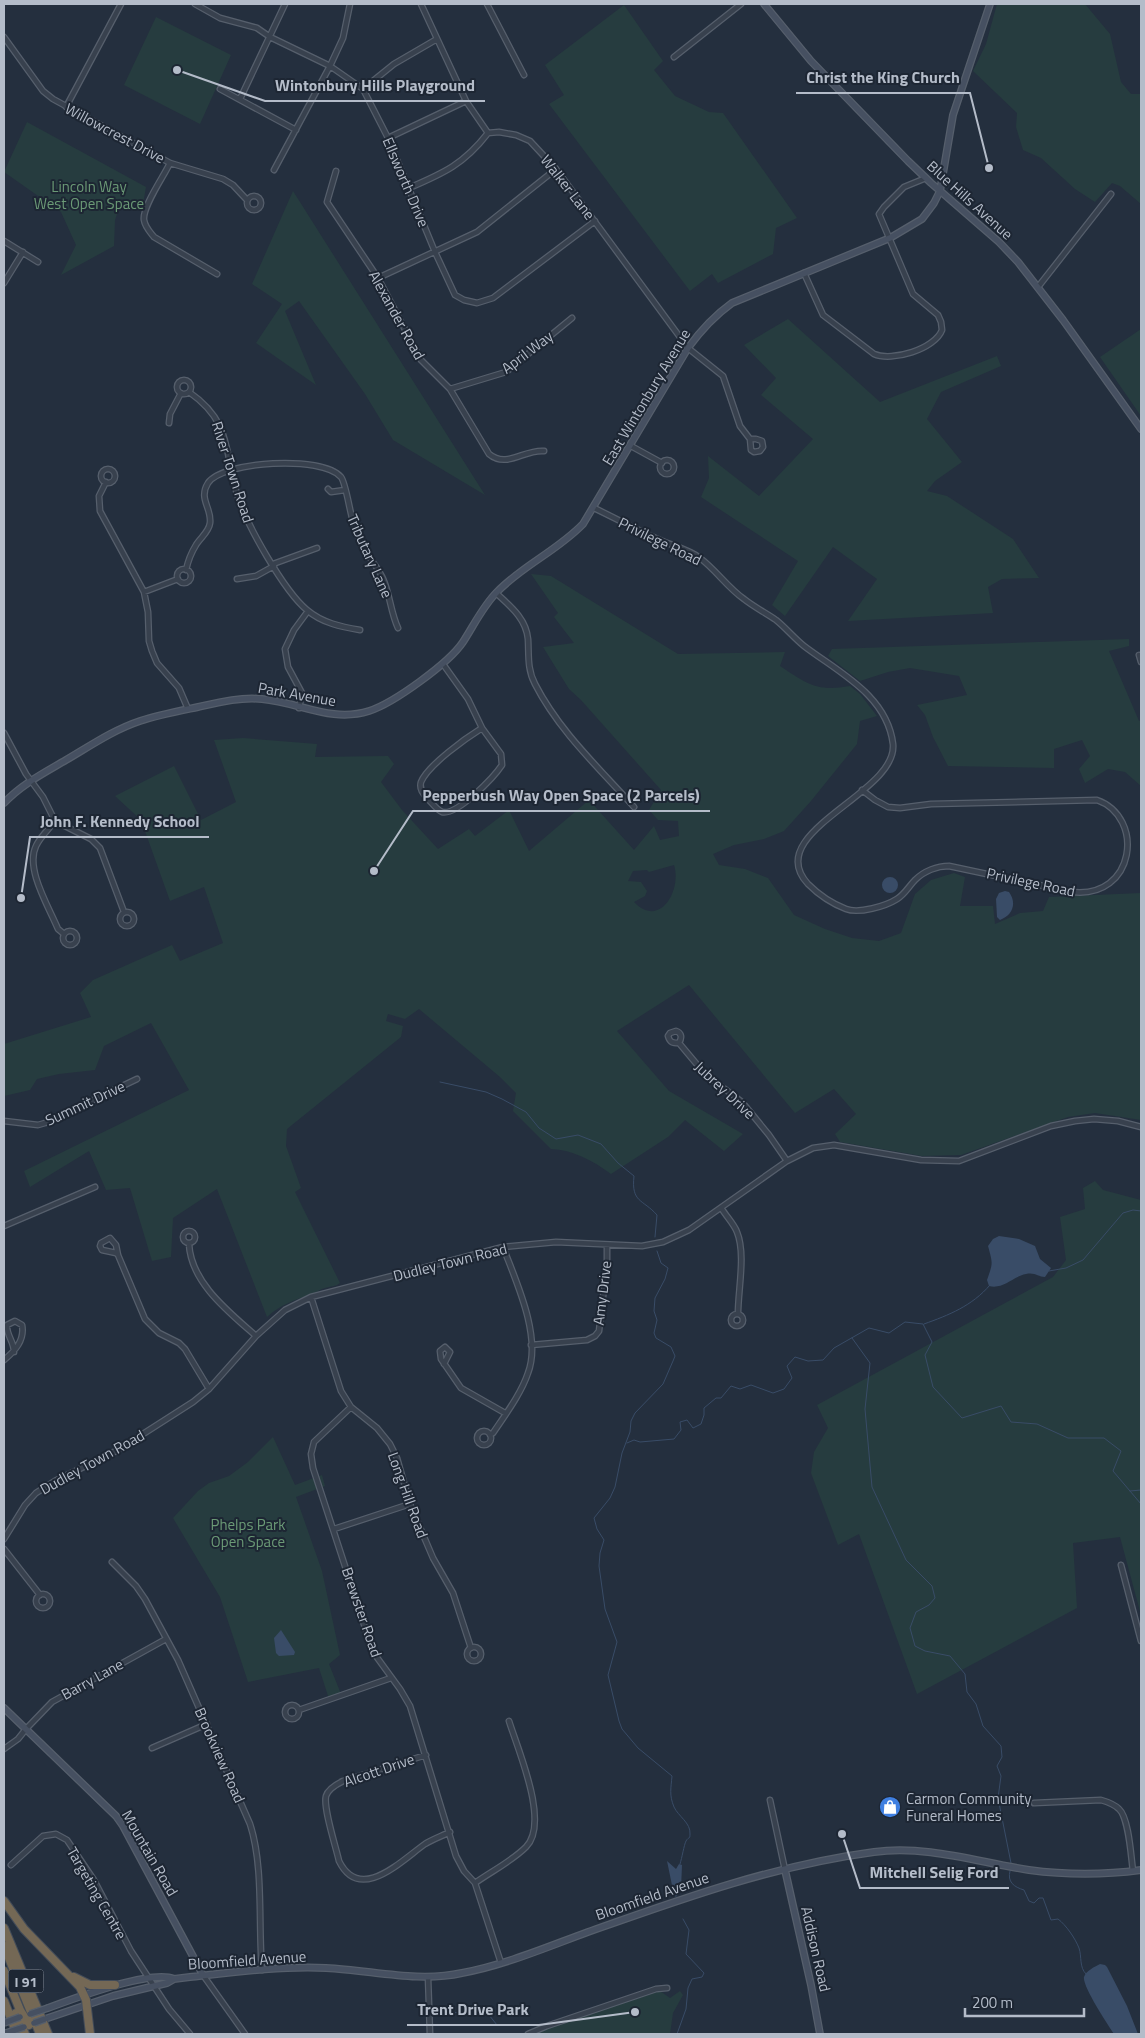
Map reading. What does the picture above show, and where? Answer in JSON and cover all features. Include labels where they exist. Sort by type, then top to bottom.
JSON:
[{"type":"highway","points":[[4,1900],[24,1929],[70,1975],[84,1994],[90,2034]]},
{"type":"highway","name":"I 91","points":[[4,1928],[48,2034]]},
{"type":"highway","points":[[4,1946],[40,2034]]},
{"type":"highway","points":[[4,1958],[25,2009],[28,2027]]},
{"type":"highway","points":[[4,1970],[20,2010],[25,2016]]},
{"type":"highway","points":[[70,1975],[90,1985],[115,1985]]},
{"type":"highway","points":[[4,1983],[28,2027]]},
{"type":"highway","name":"I 91","points":[[4,2002],[17,2034]]},
{"type":"main road","name":"Blue Hills Avenue","points":[[764,4],[811,61],[926,178],[999,242],[1038,287],[1141,429]]},
{"type":"main road","points":[[940,191],[953,115],[990,4]]},
{"type":"main road","name":"East Wintonbury Avenue","points":[[547,554],[568,539],[583,524],[688,348],[703,328],[717,314],[732,304],[890,238],[922,218],[934,203],[940,191]]},
{"type":"main road","name":"Park Avenue","points":[[4,802],[32,779],[141,720],[226,701],[254,698],[336,715],[353,715],[383,705],[443,664],[463,642],[496,593],[523,569],[547,554]]},
{"type":"main road","name":"Mountain Road","points":[[4,1708],[107,1806],[123,1826],[203,1975]]},
{"type":"main road","name":"Bloomfield Avenue","points":[[5,2034],[118,1994],[155,1986],[174,1979],[203,1975],[262,1970],[326,1968],[428,1978],[459,1974],[501,1963],[715,1888],[785,1870],[866,1853],[903,1850],[935,1852],[1052,1872],[1094,1874],[1141,1870]]},
{"type":"main road","name":"Addison Road","points":[[785,1870],[813,1993],[820,2034]]},
{"type":"main road","name":"Bloomfield Avenue","points":[[4,2024],[84,1994],[115,1985],[167,1976],[174,1979]]},
{"type":"main road","points":[[115,1985],[118,1994]]},
{"type":"street","points":[[66,107],[121,4]]},
{"type":"street","name":"Ellsworth Drive","points":[[195,4],[220,18],[257,28],[270,37],[330,66],[363,89],[388,138],[435,252],[456,295],[464,300],[477,303],[493,298],[595,221]]},
{"type":"street","points":[[240,99],[285,4]]},
{"type":"street","points":[[274,170],[343,38],[350,4]]},
{"type":"street","points":[[409,188],[455,167],[478,147],[488,133],[466,101],[421,4]]},
{"type":"street","points":[[487,4],[524,75]]},
{"type":"street","points":[[674,57],[741,4]]},
{"type":"street","name":"Willowcrest Drive","points":[[4,37],[44,91],[66,107],[170,163],[223,179],[233,185],[247,200]]},
{"type":"street","points":[[363,89],[394,64],[437,39]]},
{"type":"street","points":[[4,50],[10,46]]},
{"type":"street","points":[[220,89],[296,130]]},
{"type":"street","points":[[388,138],[466,101]]},
{"type":"street","name":"Walker Lane","points":[[488,133],[508,133],[530,141],[556,169],[688,348],[723,376],[740,426],[750,439]]},
{"type":"street","points":[[170,163],[145,212],[144,221],[154,237],[217,274]]},
{"type":"street","points":[[378,278],[476,232],[556,169]]},
{"type":"street","name":"Alexander Road","points":[[336,171],[327,202],[378,278],[421,360],[450,389],[489,454],[494,458],[507,460],[537,450],[544,450]]},
{"type":"street","points":[[804,273],[824,316],[870,352],[878,356],[890,358],[900,356],[936,340],[941,333],[942,325],[937,314],[913,294],[890,238],[880,219],[880,211],[908,184],[926,178]]},
{"type":"street","points":[[1038,287],[1111,194]]},
{"type":"street","points":[[4,241],[38,262]]},
{"type":"street","points":[[4,284],[23,252]]},
{"type":"street","name":"April Way","points":[[450,389],[506,372],[572,318]]},
{"type":"street","name":"River Town Road","points":[[181,393],[177,386],[183,380],[189,383],[189,392],[205,404],[218,421],[226,441],[238,495],[246,516],[274,565],[294,595],[308,612],[341,627],[360,630]]},
{"type":"street","points":[[169,423],[170,414],[181,393],[189,392]]},
{"type":"street","points":[[631,446],[662,463]]},
{"type":"street","name":"Tributary Lane","points":[[186,570],[196,545],[209,527],[210,520],[204,500],[205,490],[215,477],[232,471],[278,462],[308,464],[327,469],[339,476],[346,490],[349,511],[358,535],[383,579],[398,628]]},
{"type":"street","points":[[106,482],[99,496],[100,511],[144,592],[152,651],[157,663],[179,688],[188,709]]},
{"type":"street","points":[[328,489],[331,492],[346,490]]},
{"type":"street","name":"Privilege Road","points":[[594,508],[699,557],[743,598],[775,620],[868,694],[877,706],[890,731],[893,749],[887,767],[808,836],[802,846],[799,856],[801,871],[807,883],[817,892],[846,909],[862,910],[896,900],[921,875],[942,866],[956,867],[1072,892],[1097,891],[1106,887],[1120,876],[1125,870],[1131,854],[1131,836],[1125,822],[1115,809],[1097,800],[932,804],[900,808],[888,807],[874,800],[862,790]]},
{"type":"street","points":[[237,579],[256,576],[274,565],[317,548]]},
{"type":"street","points":[[186,570],[191,575],[189,580],[184,583],[178,579],[179,572],[186,570]]},
{"type":"street","points":[[144,592],[178,579]]},
{"type":"street","points":[[496,593],[514,609],[523,623],[528,639],[530,672],[535,685],[576,743],[634,807]]},
{"type":"street","points":[[299,708],[302,693],[288,666],[286,649],[294,630],[308,612]]},
{"type":"street","points":[[1139,655],[1141,662]]},
{"type":"street","points":[[443,664],[468,699],[482,728],[501,754],[502,765],[469,799],[447,812],[439,810],[422,792],[420,787],[423,779],[458,745],[482,728]]},
{"type":"street","points":[[4,733],[26,774],[32,779],[43,797],[55,821],[91,839],[100,848],[124,912]]},
{"type":"street","points":[[55,821],[34,849],[33,871],[58,929],[64,934]]},
{"type":"street","name":"Jubrey Drive","points":[[679,1043],[705,1074],[742,1102],[787,1161]]},
{"type":"street","name":"Summit Drive","points":[[4,1121],[45,1123],[137,1079]]},
{"type":"street","name":"Dudley Town Road","points":[[4,1539],[24,1505],[44,1487],[118,1450],[193,1402],[209,1389],[256,1336],[285,1310],[311,1297],[503,1247],[556,1242],[642,1246],[663,1242],[689,1230],[722,1209],[787,1161],[813,1148],[834,1145],[921,1160],[959,1161],[1051,1126],[1075,1121],[1094,1119],[1118,1121],[1141,1127]]},
{"type":"street","points":[[4,1226],[95,1187]]},
{"type":"street","points":[[722,1209],[737,1231],[740,1246],[738,1314]]},
{"type":"street","points":[[118,1255],[102,1250],[101,1243],[106,1239],[113,1240],[145,1319],[159,1333],[179,1343],[209,1389]]},
{"type":"street","points":[[189,1244],[189,1256],[212,1294],[226,1310],[256,1336]]},
{"type":"street","name":"Amy Drive","points":[[531,1345],[587,1340],[595,1336],[601,1324],[607,1245]]},
{"type":"street","points":[[490,1435],[528,1375],[531,1365],[531,1345],[526,1308],[503,1247]]},
{"type":"street","name":"Long Hill Road","points":[[311,1297],[333,1371],[341,1391],[351,1407],[377,1428],[390,1444],[397,1458],[410,1504],[433,1558],[453,1592],[472,1648]]},
{"type":"street","points":[[4,1360],[14,1352],[23,1329],[22,1324],[14,1321],[7,1325],[7,1330],[13,1342],[14,1352]]},
{"type":"street","points":[[444,1364],[461,1388],[505,1413]]},
{"type":"street","name":"Brewster Road","points":[[351,1407],[314,1442],[310,1454],[313,1468],[373,1652],[410,1706],[456,1856],[464,1872],[475,1883],[501,1963]]},
{"type":"street","points":[[334,1529],[410,1504]]},
{"type":"street","points":[[4,1549],[40,1595]]},
{"type":"street","name":"Brookview Road","points":[[112,1562],[136,1586],[178,1660],[250,1824],[257,1844],[259,1936],[262,1970]]},
{"type":"street","points":[[1121,1565],[1141,1641]]},
{"type":"street","name":"Barry Lane","points":[[4,1749],[18,1739],[52,1702],[166,1639]]},
{"type":"street","points":[[298,1710],[392,1678]]},
{"type":"street","points":[[475,1883],[528,1846],[534,1833],[536,1816],[532,1797],[508,1721]]},
{"type":"street","points":[[152,1748],[207,1724]]},
{"type":"street","name":"Alcott Drive","points":[[426,1755],[343,1780],[326,1795],[326,1805],[340,1861],[343,1869],[350,1875],[359,1879],[370,1879],[384,1874],[425,1844],[450,1832]]},
{"type":"street","points":[[770,1800],[785,1870]]},
{"type":"street","points":[[1034,1803],[1101,1800],[1112,1803],[1121,1810],[1126,1824],[1133,1871]]},
{"type":"street","name":"Targeting Centre","points":[[11,1865],[43,1836],[56,1834],[66,1840],[94,1880],[126,1943],[172,2013],[190,2034]]},
{"type":"street","name":"Mountain Road","points":[[203,1975],[245,2034]]},
{"type":"street","points":[[428,1978],[430,2034]]},
{"type":"street","points":[[528,2034],[656,1989],[667,1988]]},
{"type":"green space","points":[[997,4],[1085,4],[1110,34],[1121,82],[1131,94],[1141,94],[1141,204],[1120,186],[1112,183],[1095,202],[1075,189],[1041,158],[1023,150],[1016,127],[1017,113],[973,71],[986,44]]},
{"type":"green space","points":[[624,5],[663,61],[654,70],[675,96],[709,112],[723,113],[797,218],[776,228],[773,254],[718,283],[712,274],[690,291],[549,104],[564,95],[545,65]]},
{"type":"green space","points":[[156,17],[231,55],[200,124],[124,85]]},
{"type":"green space","name":"Lincoln Way West Open Space","points":[[27,122],[146,187],[143,204],[122,199],[115,220],[114,246],[61,275],[76,245],[61,212],[4,172]]},
{"type":"green space","points":[[293,191],[485,495],[393,440],[365,394],[299,301],[285,311],[316,385],[256,343],[282,304],[252,284]]},
{"type":"green space","points":[[788,319],[880,402],[997,356],[1001,366],[941,392],[927,419],[962,462],[935,481],[927,491],[947,496],[1013,539],[1039,578],[1002,579],[988,587],[993,613],[848,621],[877,579],[833,547],[785,616],[772,605],[798,561],[701,497],[709,478],[708,456],[759,496],[813,439],[761,395],[776,378],[744,345]]},
{"type":"green space","points":[[1141,329],[1141,416],[1100,357]]},
{"type":"green space","points":[[531,574],[551,576],[678,654],[785,652],[780,666],[805,682],[829,688],[850,686],[860,694],[877,716],[860,721],[857,744],[784,831],[764,839],[734,845],[713,854],[719,865],[745,869],[768,878],[794,915],[825,929],[852,938],[879,941],[901,933],[915,894],[931,880],[954,873],[965,877],[960,906],[993,906],[995,924],[1020,913],[1043,911],[1049,897],[1141,893],[1141,1120],[1095,1113],[1068,1117],[961,1155],[922,1156],[840,1142],[835,1134],[856,1114],[834,1089],[795,1113],[689,985],[617,1031],[669,1091],[743,1134],[724,1151],[685,1120],[668,1137],[611,1174],[597,1164],[582,1157],[567,1151],[551,1149],[513,1111],[516,1093],[500,1077],[419,1009],[405,1019],[388,1014],[386,1021],[403,1026],[401,1037],[287,1129],[286,1146],[301,1188],[295,1192],[340,1283],[287,1303],[267,1317],[217,1189],[173,1218],[171,1257],[152,1261],[130,1188],[106,1190],[89,1151],[30,1187],[24,1171],[189,1090],[151,1023],[104,1046],[95,1070],[59,1074],[37,1079],[30,1090],[4,1096],[4,1044],[91,1017],[80,993],[93,980],[172,945],[180,961],[223,943],[204,887],[170,901],[141,820],[115,796],[174,766],[201,820],[236,802],[214,740],[243,738],[317,744],[315,757],[388,756],[394,764],[381,782],[402,810],[438,849],[469,829],[475,836],[509,810],[529,851],[589,800],[634,850],[654,826],[660,840],[679,836],[678,821],[658,820],[649,810],[661,790],[569,689],[543,647],[574,643],[554,617],[558,613]],"holes":[[[674,865],[676,875],[672,895],[660,909],[652,911],[644,909],[634,902],[645,896],[647,891],[641,882],[628,881],[633,871],[647,870],[649,872]]]},
{"type":"green space","points":[[1129,639],[1129,646],[1109,651],[1139,721],[1141,720],[1141,786],[1125,772],[1108,769],[1085,783],[1079,769],[1090,756],[1082,740],[1054,749],[1054,768],[948,766],[933,737],[925,715],[917,705],[967,695],[959,676],[910,668],[888,672],[860,681],[828,656],[832,649]]},
{"type":"green space","points":[[1095,1181],[1103,1190],[1141,1200],[1141,1615],[1120,1537],[1073,1543],[1077,1608],[917,1694],[859,1534],[838,1545],[811,1473],[814,1452],[828,1428],[817,1405],[1053,1277],[1066,1260],[1060,1217],[1085,1209],[1083,1188]]},
{"type":"green space","name":"Phelps Park Open Space","points":[[273,1437],[295,1485],[322,1475],[325,1486],[296,1497],[322,1571],[340,1655],[329,1664],[341,1694],[329,1699],[319,1668],[248,1682],[220,1597],[173,1518],[198,1491],[209,1483],[229,1476],[248,1462]]},
{"type":"green space","points":[[660,1991],[670,1998],[680,1991],[683,1995],[673,2013],[670,2034],[531,2034]]},
{"type":"water","points":[[887,877],[893,877],[898,882],[896,891],[887,893],[882,888],[882,882]]},
{"type":"water","points":[[1009,892],[1013,904],[1011,912],[1000,920],[997,917],[996,899],[999,893]]},
{"type":"water","points":[[999,1236],[1019,1239],[1035,1246],[1040,1259],[1051,1268],[1045,1277],[1026,1274],[999,1286],[989,1286],[987,1280],[992,1263],[988,1246],[993,1239]]},
{"type":"water","points":[[281,1630],[295,1652],[294,1655],[279,1656],[276,1653],[274,1638]]},
{"type":"water","points":[[667,1861],[676,1869],[679,1864],[682,1865],[681,1889],[676,1897],[674,1895]]},
{"type":"water","points":[[1100,1964],[1107,1967],[1127,2006],[1138,2034],[1114,2034],[1091,1997],[1084,1982],[1084,1977],[1088,1971]]},
{"type":"waterway","points":[[440,1082],[486,1092],[502,1099],[526,1112],[539,1128],[556,1139],[578,1135],[601,1144],[618,1163],[634,1176],[636,1196],[657,1215],[655,1237]]},
{"type":"waterway","points":[[1049,1271],[1066,1268],[1083,1260],[1123,1213],[1133,1210],[1141,1211]]},
{"type":"waterway","points":[[657,1251],[661,1263],[668,1268],[665,1279],[655,1298],[654,1311],[657,1320],[654,1333],[656,1338],[671,1347],[675,1356],[663,1384],[635,1413],[622,1453],[615,1487],[610,1498],[594,1518],[597,1529],[604,1540],[599,1566],[605,1609],[617,1642],[608,1675],[619,1721],[622,1729],[638,1748],[672,1776],[672,1803],[690,1830],[690,1837],[685,1843],[680,1864]]},
{"type":"waterway","points":[[924,1324],[968,1304],[990,1285]]},
{"type":"waterway","points":[[627,1443],[634,1440],[640,1442],[674,1439],[681,1430],[680,1422],[687,1420],[693,1428],[701,1424],[704,1408],[716,1398],[721,1398],[731,1386],[740,1389],[751,1385],[773,1393],[784,1389],[792,1378],[787,1366],[795,1357],[808,1361],[823,1360],[834,1348],[869,1328],[889,1333],[905,1322],[923,1324],[932,1342],[925,1355],[933,1387],[962,1418],[1001,1406],[1011,1422],[1037,1424],[1068,1438],[1104,1438],[1121,1451],[1113,1471],[1141,1504]]},
{"type":"waterway","points":[[852,1338],[870,1363],[865,1409],[872,1487],[906,1560],[932,1586],[935,1598],[929,1605],[916,1612],[910,1628],[915,1646],[925,1651],[950,1656],[965,1674],[967,1692],[976,1704],[983,1726],[1001,1746],[1002,1757],[997,1766],[1001,1776],[998,1798],[1011,1863]]},
{"type":"waterway","points":[[1130,1491],[1141,1490]]},
{"type":"waterway","points":[[1010,1871],[1010,1881],[1014,1886],[1024,1890],[1029,1901],[1034,1903],[1039,1898],[1043,1898],[1051,1920],[1058,1919],[1070,1932],[1079,1948],[1082,1965],[1086,1974]]},
{"type":"waterway","points":[[677,2034],[686,2009],[688,1988],[692,1979],[702,1977],[704,1973],[686,1954],[689,1930],[683,1919]]},
{"type":"waterway","points":[[451,2013],[485,2010],[497,2025]]},
{"type":"place","name":"Wintonbury Hills Playground","points":[[177,70]]},
{"type":"place","name":"Christ the King Church","points":[[989,168]]},
{"type":"place","name":"Pepperbush Way Open Space (2 Parcels)","points":[[374,871]]},
{"type":"place","name":"John F. Kennedy School","points":[[21,898]]},
{"type":"place","name":"Carmon Community Funeral Homes","points":[[890,1807]]},
{"type":"place","name":"Mitchell Selig Ford","points":[[842,1834]]},
{"type":"place","name":"Trent Drive Park","points":[[635,2012]]}]
